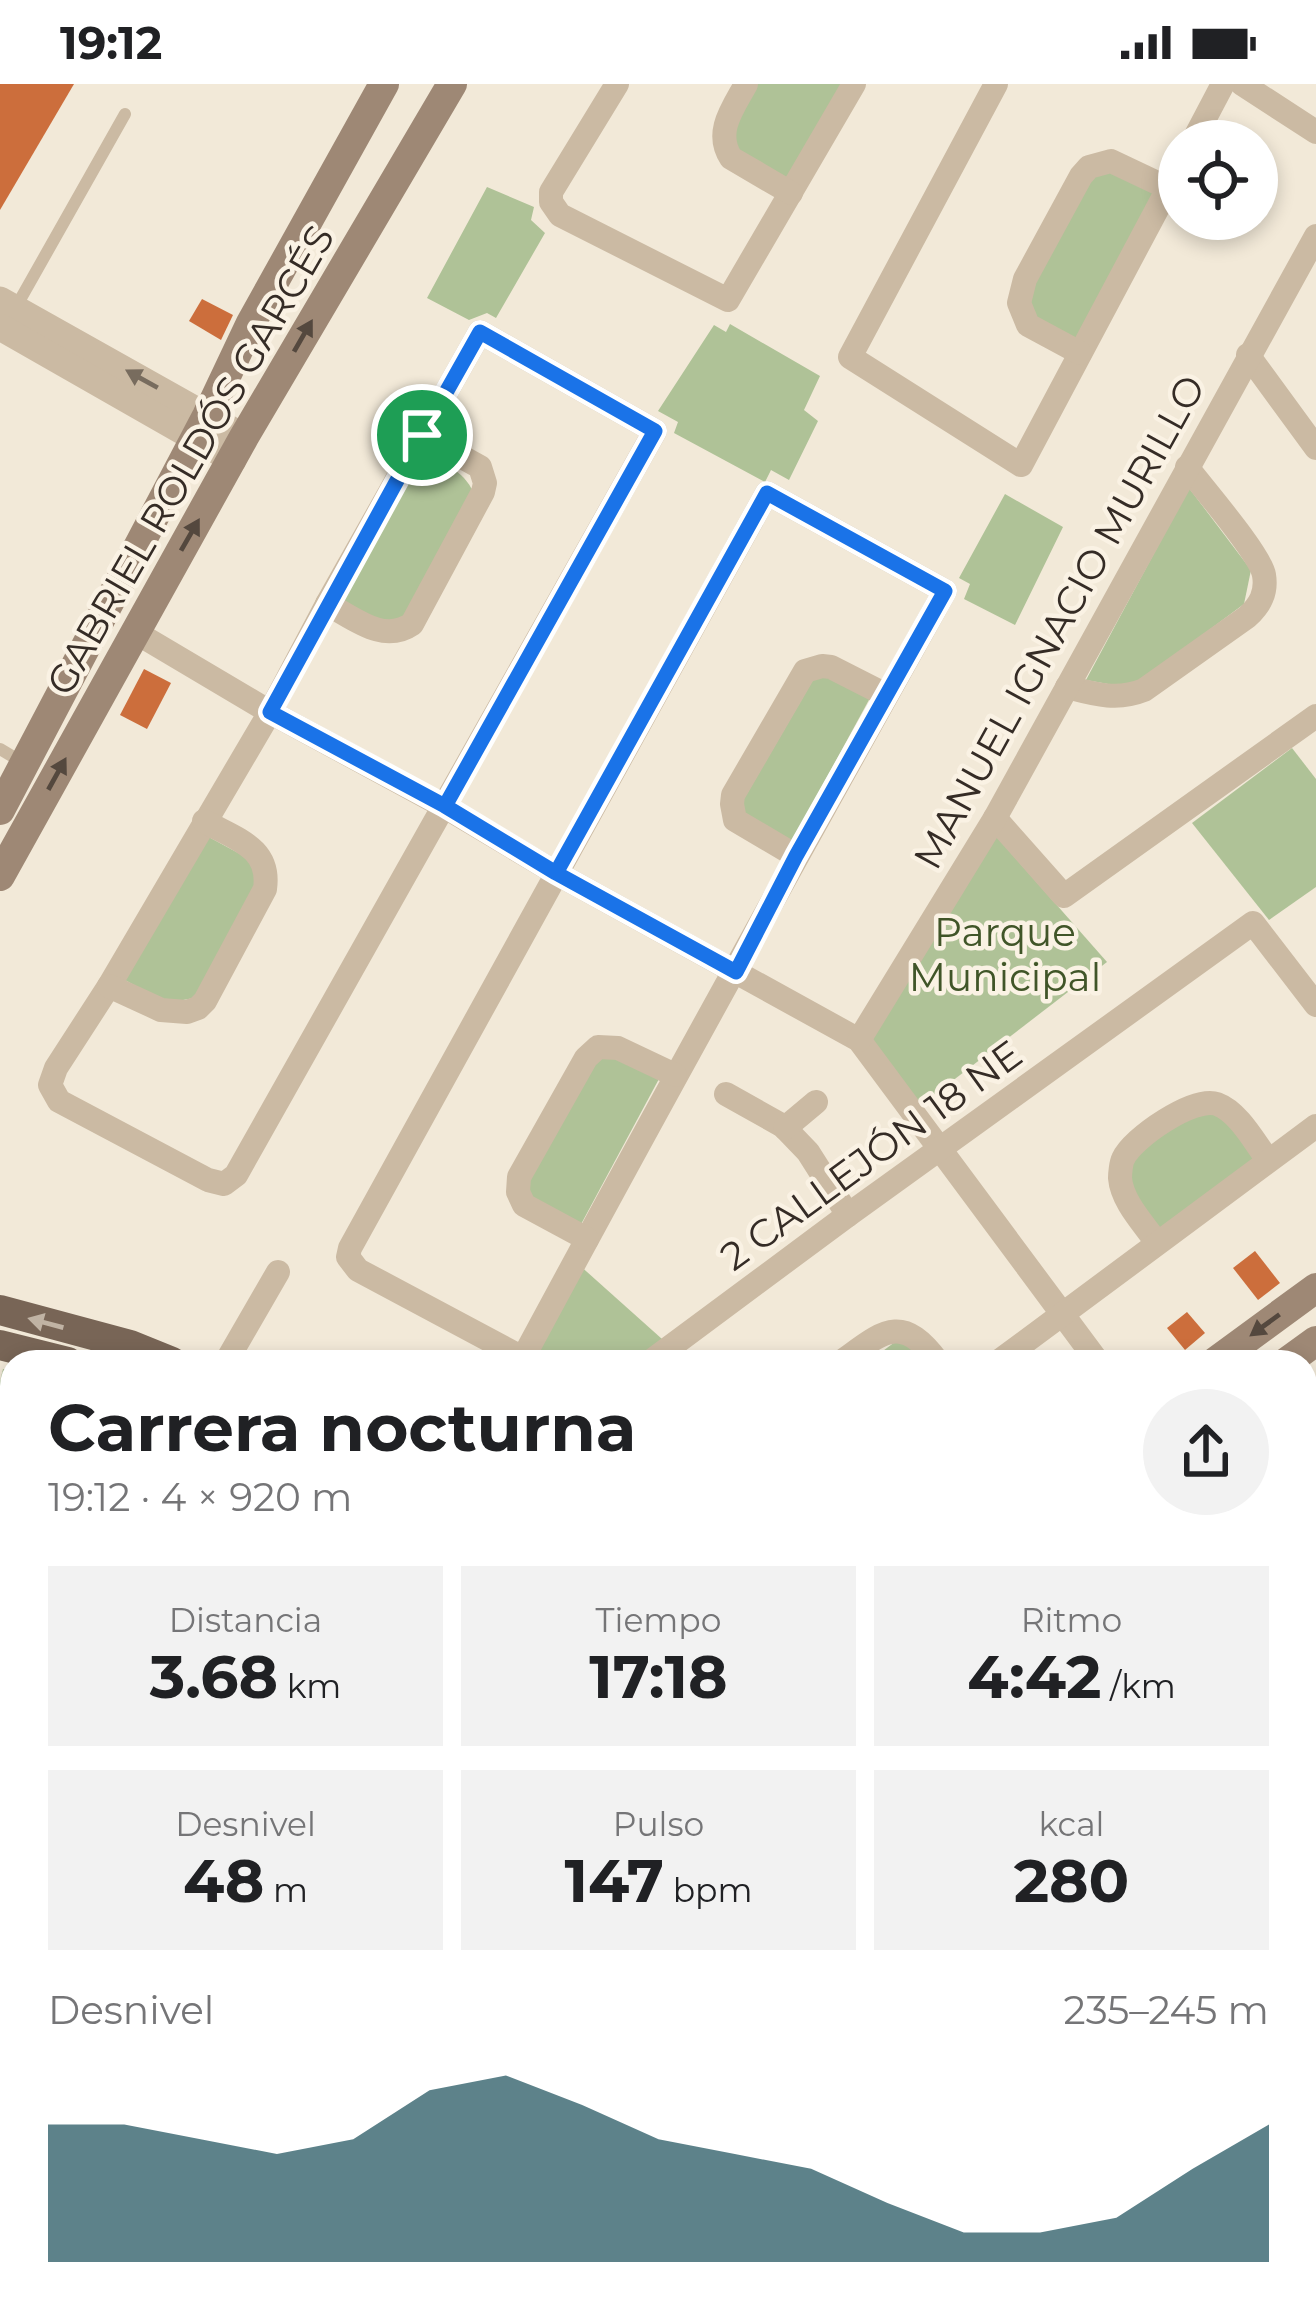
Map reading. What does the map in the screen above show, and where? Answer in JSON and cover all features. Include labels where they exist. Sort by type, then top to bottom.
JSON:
[{"type":"main road","name":"GABRIEL ROLDÓS GARCÉS","points":[[0,810],[12,756],[201,427],[250,322],[384,84]]},
{"type":"main road","name":"GABRIEL ROLDÓS GARCÉS","points":[[0,876],[238,448],[452,84]]},
{"type":"main road","points":[[1231,1350],[1316,1288]]},
{"type":"main road","points":[[0,1310],[140,1350]]},
{"type":"street","points":[[617,84],[551,192],[551,202],[560,215],[728,300],[854,84]]},
{"type":"street","points":[[746,84],[727,118],[725,150],[791,193]]},
{"type":"street","points":[[996,84],[850,357],[1021,465],[1158,207]]},
{"type":"street","points":[[1204,120],[1223,84]]},
{"type":"street","points":[[1242,84],[1316,132]]},
{"type":"street","points":[[1079,353],[1028,325],[1019,303],[1021,290],[1089,167],[1111,161],[1158,174]]},
{"type":"street","name":"MANUEL IGNACIO MURILLO","points":[[859,1040],[995,818],[1315,239]]},
{"type":"street","points":[[5,312],[238,448]]},
{"type":"street","points":[[480,332],[655,431],[236,1175],[224,1184],[208,1180],[59,1101],[50,1085],[270,712],[422,435],[480,332]]},
{"type":"street","points":[[1248,355],[1316,448]]},
{"type":"street","points":[[327,604],[382,633],[400,632],[412,624],[485,483],[480,466],[422,435]]},
{"type":"street","points":[[1067,687],[1100,696],[1131,696],[1260,604],[1262,567],[1187,467]]},
{"type":"street","points":[[508,1350],[358,1270],[348,1257],[352,1241],[767,493],[945,591],[527,1350]]},
{"type":"street","points":[[135,632],[859,1040],[1089,1350]]},
{"type":"street","points":[[796,856],[742,826],[732,804],[788,698],[805,671],[822,665],[886,695]]},
{"type":"street","points":[[995,818],[1064,896],[1316,716]]},
{"type":"street","points":[[110,986],[175,1013],[198,1008],[205,1001],[265,889],[267,874],[257,852],[204,821]]},
{"type":"street","name":"2 CALLEJÓN 18 NE","points":[[666,1350],[1253,923],[1316,1005]]},
{"type":"street","points":[[586,1239],[524,1205],[518,1192],[520,1177],[586,1058],[598,1047],[618,1048],[676,1075]]},
{"type":"street","points":[[726,1094],[785,1128],[808,1152],[848,1214]]},
{"type":"street","points":[[785,1128],[816,1102]]},
{"type":"street","points":[[1157,1243],[1126,1199],[1120,1180],[1121,1162],[1131,1146],[1182,1110],[1201,1103],[1218,1104],[1234,1115],[1268,1160]]},
{"type":"street","points":[[1014,1350],[1316,1126]]},
{"type":"street","points":[[233,1350],[278,1272]]},
{"type":"street","points":[[858,1350],[891,1331],[907,1331],[929,1350]]},
{"type":"lane","points":[[5,312],[124,115]]},
{"type":"green space","points":[[753,84],[844,84],[789,181],[740,154],[730,140]]},
{"type":"green space","points":[[1094,172],[1121,172],[1157,193],[1077,345],[1033,319],[1025,290]]},
{"type":"green space","points":[[487,187],[534,207],[531,220],[545,233],[496,318],[487,313],[469,320],[427,298]]},
{"type":"green space","points":[[730,324],[820,376],[804,410],[818,421],[789,480],[771,470],[765,482],[674,433],[678,422],[658,411],[714,325],[726,332]]},
{"type":"green space","points":[[423,451],[461,475],[475,497],[409,620],[381,624],[342,600]]},
{"type":"green space","points":[[1189,488],[1251,570],[1244,604],[1142,680],[1119,686],[1086,680]]},
{"type":"green space","points":[[1005,494],[1063,527],[1015,625],[964,599],[970,584],[959,578]]},
{"type":"green space","points":[[828,676],[870,698],[790,845],[740,811],[742,802],[814,678]]},
{"type":"green space","points":[[1292,748],[1316,779],[1316,887],[1269,920],[1192,823]]},
{"type":"green space","points":[[205,835],[253,861],[258,881],[194,998],[167,1003],[123,979]]},
{"type":"green space","name":"Parque Municipal","points":[[996,836],[1107,962],[921,1105],[871,1038]]},
{"type":"green space","points":[[605,1055],[660,1077],[579,1228],[534,1204],[527,1182],[597,1058]]},
{"type":"green space","points":[[1221,1113],[1260,1159],[1158,1237],[1129,1196],[1131,1156],[1190,1116]]},
{"type":"green space","points":[[577,1263],[662,1339],[648,1350],[526,1350]]},
{"type":"green space","points":[[899,1339],[914,1350],[884,1350]]},
{"type":"building","points":[[0,84],[74,84],[0,210]]},
{"type":"building","points":[[202,299],[233,315],[221,340],[189,321]]},
{"type":"building","points":[[144,669],[171,683],[147,729],[120,715]]},
{"type":"building","points":[[1255,1251],[1280,1283],[1258,1300],[1233,1268]]},
{"type":"building","points":[[1187,1312],[1205,1333],[1185,1350],[1167,1328]]},
{"type":"route","points":[[422,435],[270,712],[445,806],[556,873],[736,972],[945,591],[767,493],[556,873],[445,806],[655,431],[480,332],[422,435]]}]
